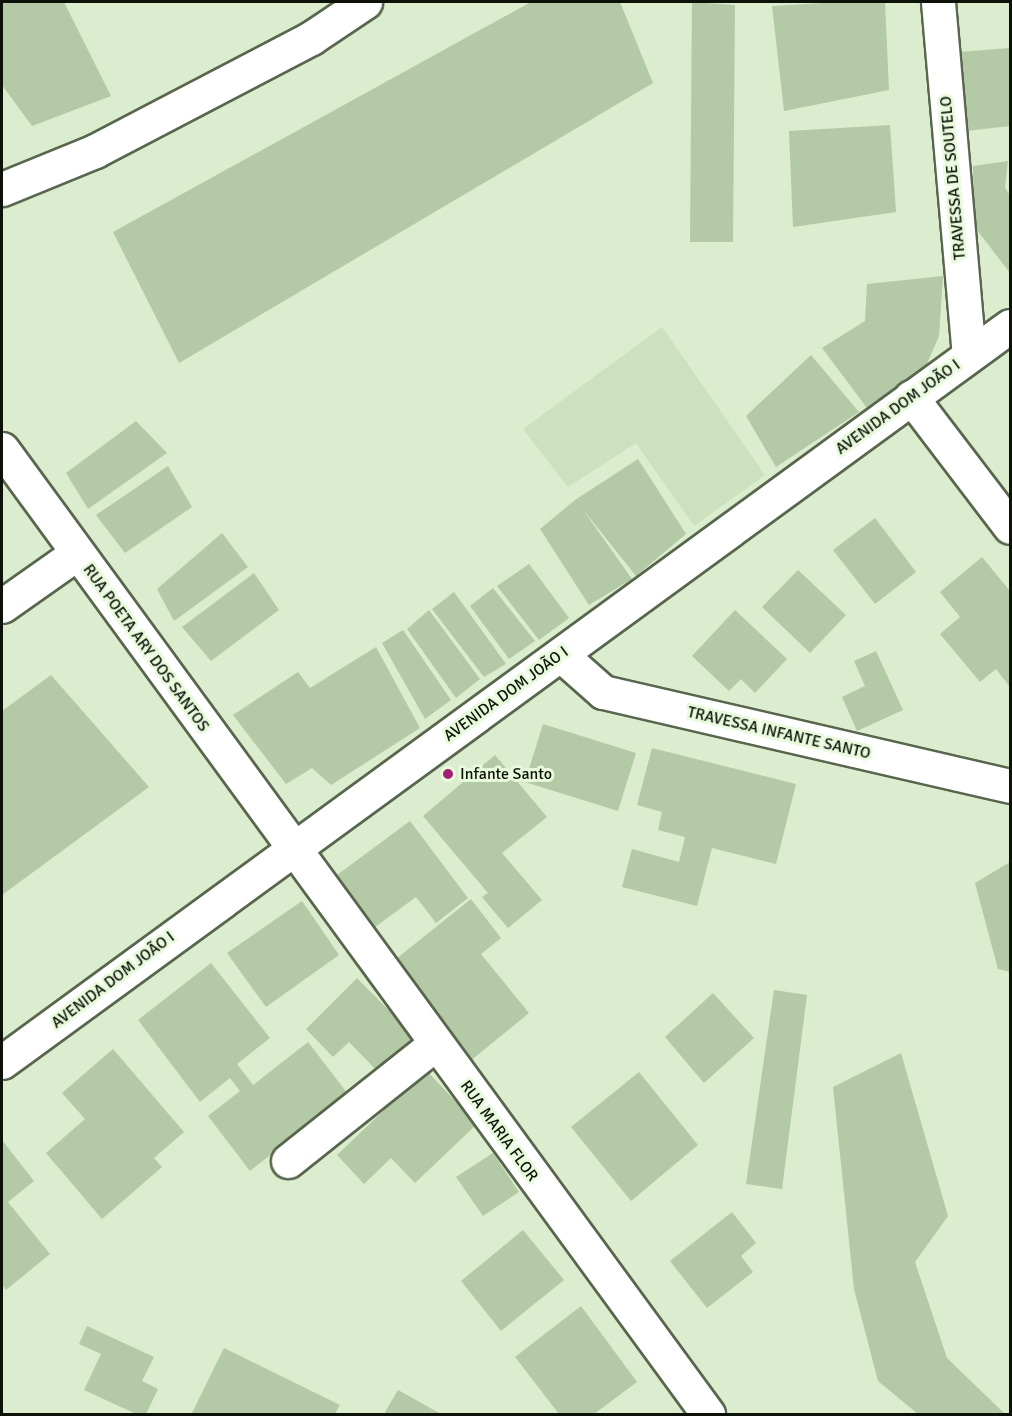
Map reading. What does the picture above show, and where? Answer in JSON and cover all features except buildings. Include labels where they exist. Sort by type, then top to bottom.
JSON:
[{"type":"street","points":[[2,189],[95,151],[311,38],[365,2]]},
{"type":"street","name":"TRAVESSA DE SOUTELO","points":[[938,2],[969,356]]},
{"type":"street","name":"AVENIDA DOM JOÃO I","points":[[2,1062],[291,848],[561,655],[1011,326]]},
{"type":"street","points":[[911,397],[1011,527]]},
{"type":"street","name":"RUA POETA ARY DOS SANTOS","points":[[2,449],[291,848]]},
{"type":"street","points":[[2,606],[77,553]]},
{"type":"street","name":"TRAVESSA INFANTE SANTO","points":[[561,655],[603,692],[1011,786]]},
{"type":"street","name":"RUA MARIA FLOR","points":[[291,848],[708,1414]]},
{"type":"street","points":[[288,1161],[435,1044]]},
{"type":"shaded area","points":[[662,327],[765,475],[694,526],[636,443],[568,487],[523,429]]},
{"type":"place","name":"Infante Santo","points":[[448,774]]}]
